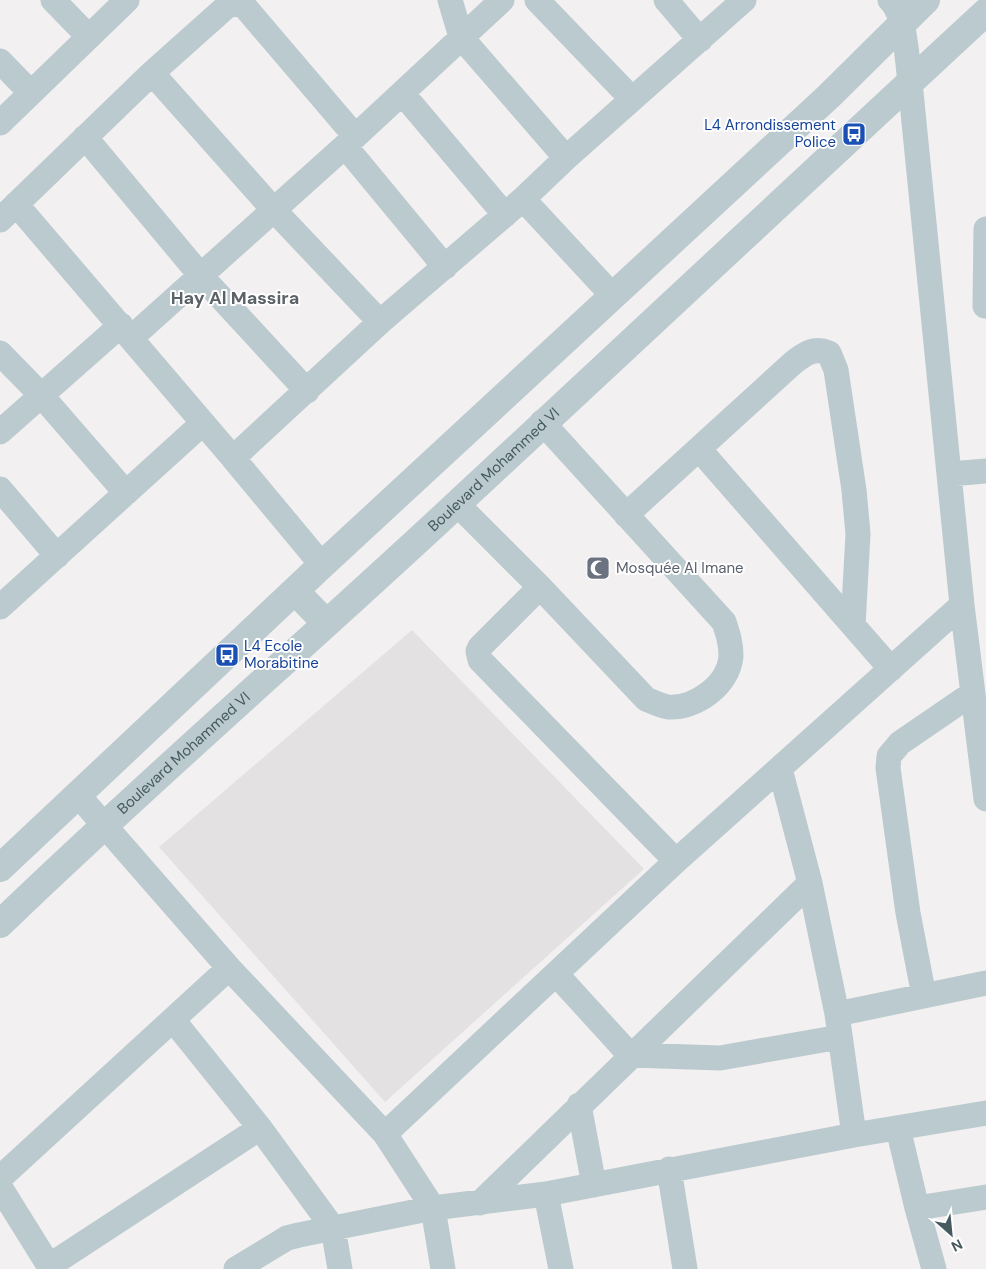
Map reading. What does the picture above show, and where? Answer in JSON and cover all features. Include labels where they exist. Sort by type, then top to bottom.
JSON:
[{"type":"street","points":[[53,0],[89,36]]},
{"type":"street","points":[[0,123],[127,0]]},
{"type":"street","points":[[450,0],[461,38],[566,158]]},
{"type":"street","points":[[537,0],[632,99]]},
{"type":"street","points":[[666,0],[700,40]]},
{"type":"street","points":[[233,458],[380,322],[505,216],[566,158],[744,0]]},
{"type":"street","points":[[890,0],[894,4],[902,26],[910,82],[962,605],[986,798]]},
{"type":"street","points":[[0,868],[322,565],[829,96],[902,26],[926,0]]},
{"type":"street","points":[[0,432],[42,395],[201,276],[499,2]]},
{"type":"street","points":[[322,565],[126,332],[8,212],[152,73],[226,7],[236,3],[245,7],[350,141],[445,267]]},
{"type":"street","name":"Boulevard Mohammed VI","points":[[0,924],[104,824],[456,504],[542,422],[986,12]]},
{"type":"street","points":[[0,61],[31,93]]},
{"type":"street","points":[[152,73],[273,209],[380,322]]},
{"type":"street","points":[[402,93],[505,216]]},
{"type":"street","points":[[85,137],[201,276],[307,391]]},
{"type":"street","points":[[524,199],[612,295]]},
{"type":"street","points":[[985,306],[986,229]]},
{"type":"street","points":[[626,515],[806,352],[819,349],[829,352],[836,370],[854,490],[858,552],[853,625]]},
{"type":"street","points":[[0,354],[42,395],[126,493]]},
{"type":"street","points":[[456,504],[540,587],[646,699],[666,707],[683,707],[706,697],[720,680],[731,658],[730,638],[724,622],[542,422]]},
{"type":"street","points":[[0,607],[203,423]]},
{"type":"street","points":[[699,449],[891,669]]},
{"type":"street","points":[[950,474],[986,471]]},
{"type":"street","points":[[0,489],[57,556]]},
{"type":"street","points":[[540,587],[480,647],[478,651],[480,660],[676,860]]},
{"type":"street","points":[[295,591],[326,623]]},
{"type":"street","points":[[385,1134],[557,975],[676,860],[962,605]]},
{"type":"street","points":[[924,996],[908,912],[888,768],[889,756],[900,743],[973,693]]},
{"type":"street","points":[[780,769],[810,884],[839,1025],[854,1135]]},
{"type":"street","points":[[77,794],[229,968],[385,1134],[433,1208],[443,1269]]},
{"type":"street","points":[[480,1203],[630,1055],[810,884]]},
{"type":"street","points":[[0,1178],[229,968]]},
{"type":"street","points":[[557,975],[630,1055],[720,1058],[839,1025],[924,996],[986,984]]},
{"type":"street","points":[[173,1020],[260,1128],[333,1228],[340,1269]]},
{"type":"street","points":[[579,1105],[594,1185]]},
{"type":"street","points":[[236,1269],[287,1238],[333,1228],[433,1208],[546,1194],[854,1135],[986,1112]]},
{"type":"street","points":[[0,1187],[50,1268],[260,1128]]},
{"type":"street","points":[[898,1128],[934,1269]]},
{"type":"street","points":[[669,1170],[685,1269]]},
{"type":"street","points":[[546,1194],[561,1269]]},
{"type":"street","points":[[917,1208],[986,1197]]},
{"type":"shaded area","points":[[412,630],[644,869],[385,1102],[159,847]]},
{"type":"place","name":"L4 Arrondissement Police","points":[[854,134]]},
{"type":"place","name":"Mosquée Al Imane","points":[[598,568]]},
{"type":"place","name":"L4 Ecole Morabitine","points":[[227,655]]},
{"type":"district","name":"Hay Al Massira","points":[[235,298]]}]
